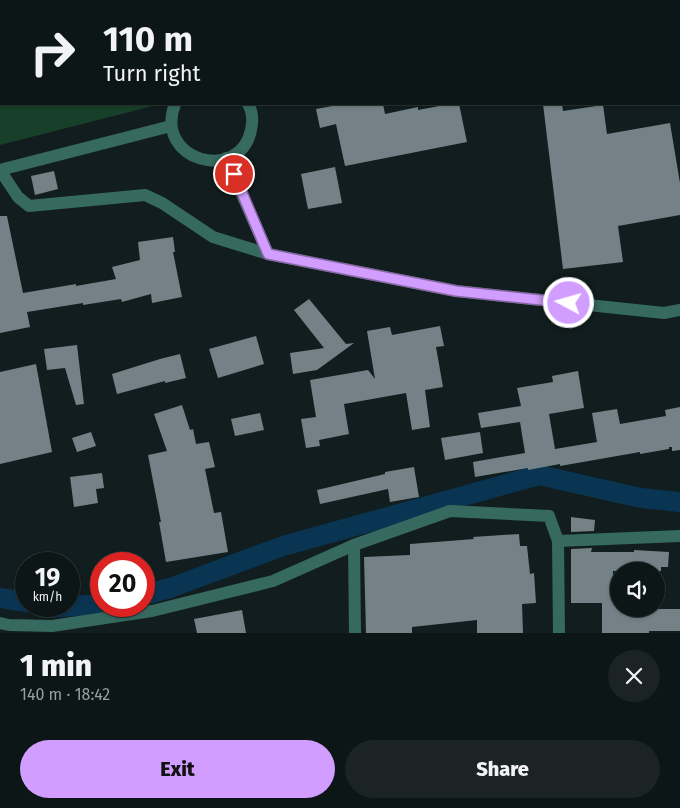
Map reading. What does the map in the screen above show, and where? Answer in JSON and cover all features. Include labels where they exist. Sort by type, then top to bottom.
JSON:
[{"type":"street","points":[[176,105],[172,112],[172,126],[175,138],[183,150],[194,157],[207,161],[220,161],[233,156],[243,147],[250,135],[253,122],[248,105]]},
{"type":"street","points":[[172,126],[0,170],[18,197],[29,206],[145,195],[162,203],[213,237],[268,254],[456,291],[664,313],[680,310]]},
{"type":"street","points":[[226,158],[268,254]]},
{"type":"street","points":[[0,623],[52,626],[152,611],[273,581],[354,545],[450,511],[549,516],[558,542],[559,633]]},
{"type":"street","points":[[558,542],[680,536]]},
{"type":"street","points":[[354,545],[354,633]]},
{"type":"green space","points":[[0,105],[157,105],[0,145]]},
{"type":"building","points":[[338,105],[383,105],[385,114],[418,107],[418,110],[445,105],[459,105],[467,142],[345,166],[336,124],[320,128],[316,109]]},
{"type":"building","points":[[543,105],[562,105],[563,111],[603,105],[607,134],[670,123],[680,183],[680,215],[618,226],[623,262],[563,269]]},
{"type":"building","points":[[335,167],[342,203],[308,209],[301,174]]},
{"type":"building","points":[[54,171],[58,189],[35,195],[31,176]]},
{"type":"building","points":[[0,216],[7,216],[23,293],[116,279],[112,267],[140,260],[138,242],[173,237],[175,252],[173,252],[182,297],[152,303],[151,294],[122,302],[121,299],[83,305],[83,303],[27,312],[30,327],[0,333]]},
{"type":"building","points":[[309,299],[346,344],[354,343],[317,370],[293,374],[290,353],[324,348],[294,310]]},
{"type":"building","points":[[440,326],[444,346],[436,347],[443,387],[425,390],[430,427],[412,430],[406,393],[344,404],[349,434],[319,440],[320,446],[306,448],[301,419],[316,417],[310,380],[368,370],[375,379],[367,331],[390,327],[392,335]]},
{"type":"building","points":[[256,336],[264,364],[218,378],[209,349]]},
{"type":"building","points":[[77,345],[84,404],[76,405],[65,368],[47,370],[44,349]]},
{"type":"building","points":[[180,354],[186,378],[165,383],[165,381],[117,394],[112,374]]},
{"type":"building","points":[[36,364],[52,452],[0,464],[0,372]]},
{"type":"building","points":[[578,371],[584,408],[549,414],[555,449],[597,442],[592,413],[617,409],[620,424],[666,416],[665,410],[680,407],[680,450],[672,451],[672,447],[669,447],[669,449],[640,454],[640,452],[560,466],[560,464],[528,470],[528,468],[475,477],[473,462],[525,453],[520,422],[481,428],[478,413],[521,406],[517,388],[553,382],[552,376]]},
{"type":"building","points":[[182,405],[190,430],[193,429],[196,444],[209,442],[215,467],[205,469],[214,513],[221,512],[228,552],[166,562],[159,522],[161,522],[148,455],[167,451],[154,414]]},
{"type":"building","points":[[260,413],[264,430],[235,436],[231,419]]},
{"type":"building","points":[[91,432],[96,446],[77,452],[72,438]]},
{"type":"building","points":[[480,432],[483,453],[445,460],[441,438]]},
{"type":"building","points":[[414,467],[419,497],[390,502],[388,489],[320,504],[317,490],[385,474],[385,472]]},
{"type":"building","points":[[102,473],[104,488],[96,489],[98,503],[74,507],[70,477]]},
{"type":"building","points":[[571,517],[595,520],[594,531],[571,532]]},
{"type":"building","points":[[519,534],[520,546],[527,546],[530,574],[534,573],[536,603],[522,604],[523,633],[477,633],[477,620],[412,627],[412,633],[366,633],[364,557],[410,555],[410,544]]},
{"type":"building","points":[[592,548],[591,552],[634,552],[634,550],[669,552],[668,567],[665,567],[665,562],[610,562],[610,617],[665,617],[665,609],[680,609],[680,631],[602,633],[602,603],[571,603],[571,549]]},
{"type":"building","points":[[242,610],[246,633],[197,633],[194,619]]},
{"type":"waterway","points":[[155,592],[283,546],[539,475],[641,498],[680,502]]},
{"type":"waterway","points":[[0,598],[15,600]]},
{"type":"waterway","points":[[80,606],[90,605]]},
{"type":"route","points":[[234,174],[268,254],[456,291],[569,303]]}]
